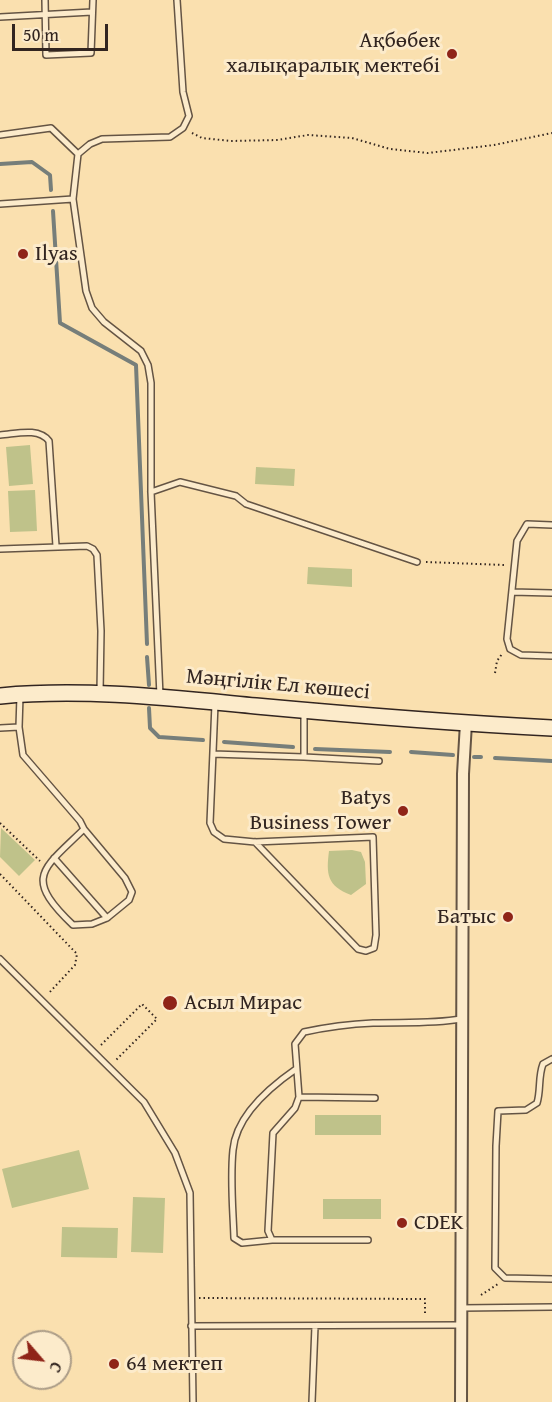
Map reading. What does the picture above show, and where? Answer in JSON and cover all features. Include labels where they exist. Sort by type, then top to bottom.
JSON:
[{"type":"street","name":"Мәңгілік Ел көшесі","points":[[0,696],[20,694],[160,697],[552,728]]},
{"type":"street","points":[[461,1402],[461,1019],[463,774],[466,723]]},
{"type":"lane","points":[[45,0],[46,55],[91,53],[93,0]]},
{"type":"lane","points":[[160,697],[150,492],[151,383],[148,365],[141,351],[104,322],[92,308],[86,291],[73,199],[78,154],[90,144],[102,139],[170,136],[183,128],[189,116],[183,92],[177,0]]},
{"type":"lane","points":[[0,17],[92,12]]},
{"type":"lane","points":[[0,135],[51,128],[78,154]]},
{"type":"lane","points":[[0,204],[73,199]]},
{"type":"lane","points":[[0,435],[36,432],[44,435],[49,441],[56,546]]},
{"type":"lane","points":[[150,492],[180,482],[236,496],[246,504],[417,561]]},
{"type":"lane","points":[[552,525],[527,524],[517,541],[507,639],[510,649],[521,655],[552,656]]},
{"type":"lane","points":[[0,549],[87,546],[97,555],[101,632],[99,695]]},
{"type":"lane","points":[[513,592],[552,593]]},
{"type":"lane","points":[[20,694],[19,728],[23,755],[80,821],[84,829],[125,878],[132,892],[129,900],[107,918],[92,924],[73,925],[53,906],[43,887],[42,876],[54,858],[84,829]]},
{"type":"lane","points":[[215,702],[210,823],[214,832],[224,839],[255,842],[373,837],[376,934],[374,948],[366,951],[358,949],[255,842]]},
{"type":"lane","points":[[304,710],[304,757]]},
{"type":"lane","points":[[0,728],[19,728]]},
{"type":"lane","points":[[213,754],[379,761]]},
{"type":"lane","points":[[54,858],[107,918]]},
{"type":"lane","points":[[0,959],[144,1102],[175,1153],[190,1193],[193,1402]]},
{"type":"lane","points":[[272,1240],[268,1231],[273,1133],[295,1108],[299,1097],[296,1044],[304,1032],[328,1026],[443,1022],[461,1019]]},
{"type":"lane","points":[[552,1059],[543,1064],[540,1073],[541,1092],[537,1103],[526,1110],[498,1111],[495,1268],[505,1278],[552,1279]]},
{"type":"lane","points":[[296,1070],[276,1083],[260,1099],[238,1130],[233,1149],[234,1238],[242,1243],[272,1240],[368,1240]]},
{"type":"lane","points":[[299,1097],[375,1098]]},
{"type":"lane","points":[[461,1308],[552,1307]]},
{"type":"lane","points":[[191,1326],[461,1325]]},
{"type":"lane","points":[[312,1402],[315,1326]]},
{"type":"path","points":[[183,128],[202,138],[231,141],[278,140],[309,135],[352,138],[390,149],[429,153],[494,145],[552,133]]},
{"type":"path","points":[[417,561],[513,565]]},
{"type":"path","points":[[495,673],[501,654],[510,649]]},
{"type":"path","points":[[0,822],[46,867]]},
{"type":"path","points":[[0,874],[77,954],[75,965],[41,1000]]},
{"type":"path","points":[[93,1053],[142,1005],[157,1019],[109,1068]]},
{"type":"path","points":[[481,1295],[490,1291],[505,1278]]},
{"type":"path","points":[[191,1298],[425,1299],[425,1325]]},
{"type":"green space","points":[[30,445],[33,484],[9,486],[6,447]]},
{"type":"green space","points":[[256,467],[295,469],[294,486],[255,484]]},
{"type":"green space","points":[[35,490],[37,531],[10,532],[8,491]]},
{"type":"green space","points":[[308,567],[352,569],[352,587],[307,584]]},
{"type":"green space","points":[[1,828],[35,860],[19,876],[0,857]]},
{"type":"green space","points":[[329,851],[361,852],[365,862],[366,884],[351,895],[337,888],[333,883],[328,873],[328,866]]},
{"type":"green space","points":[[315,1115],[381,1115],[381,1135],[315,1135]]},
{"type":"green space","points":[[79,1150],[89,1189],[12,1208],[2,1169]]},
{"type":"green space","points":[[133,1197],[165,1198],[163,1253],[131,1252]]},
{"type":"green space","points":[[323,1199],[381,1199],[381,1219],[323,1219]]},
{"type":"green space","points":[[62,1227],[118,1228],[117,1258],[61,1257]]},
{"type":"waterway","points":[[0,164],[32,162],[50,175],[51,190]]},
{"type":"waterway","points":[[53,211],[60,323],[136,365],[147,644]]},
{"type":"waterway","points":[[147,657],[149,685]]},
{"type":"waterway","points":[[149,708],[150,728],[159,737],[203,740]]},
{"type":"waterway","points":[[224,742],[293,747]]},
{"type":"waterway","points":[[315,749],[390,752]]},
{"type":"waterway","points":[[411,752],[453,755]]},
{"type":"waterway","points":[[474,757],[481,757]]},
{"type":"waterway","points":[[495,758],[552,761]]},
{"type":"place","name":"Ақбөбек халықаралық мектебі","points":[[452,54]]},
{"type":"place","name":"Ilyas","points":[[23,254]]},
{"type":"place","name":"Batys Business Tower","points":[[403,811]]},
{"type":"place","name":"Батыс","points":[[508,917]]},
{"type":"place","name":"Асыл Мирас","points":[[170,1003]]},
{"type":"place","name":"CDEK","points":[[402,1223]]},
{"type":"place","name":"64 мектеп","points":[[114,1364]]}]
